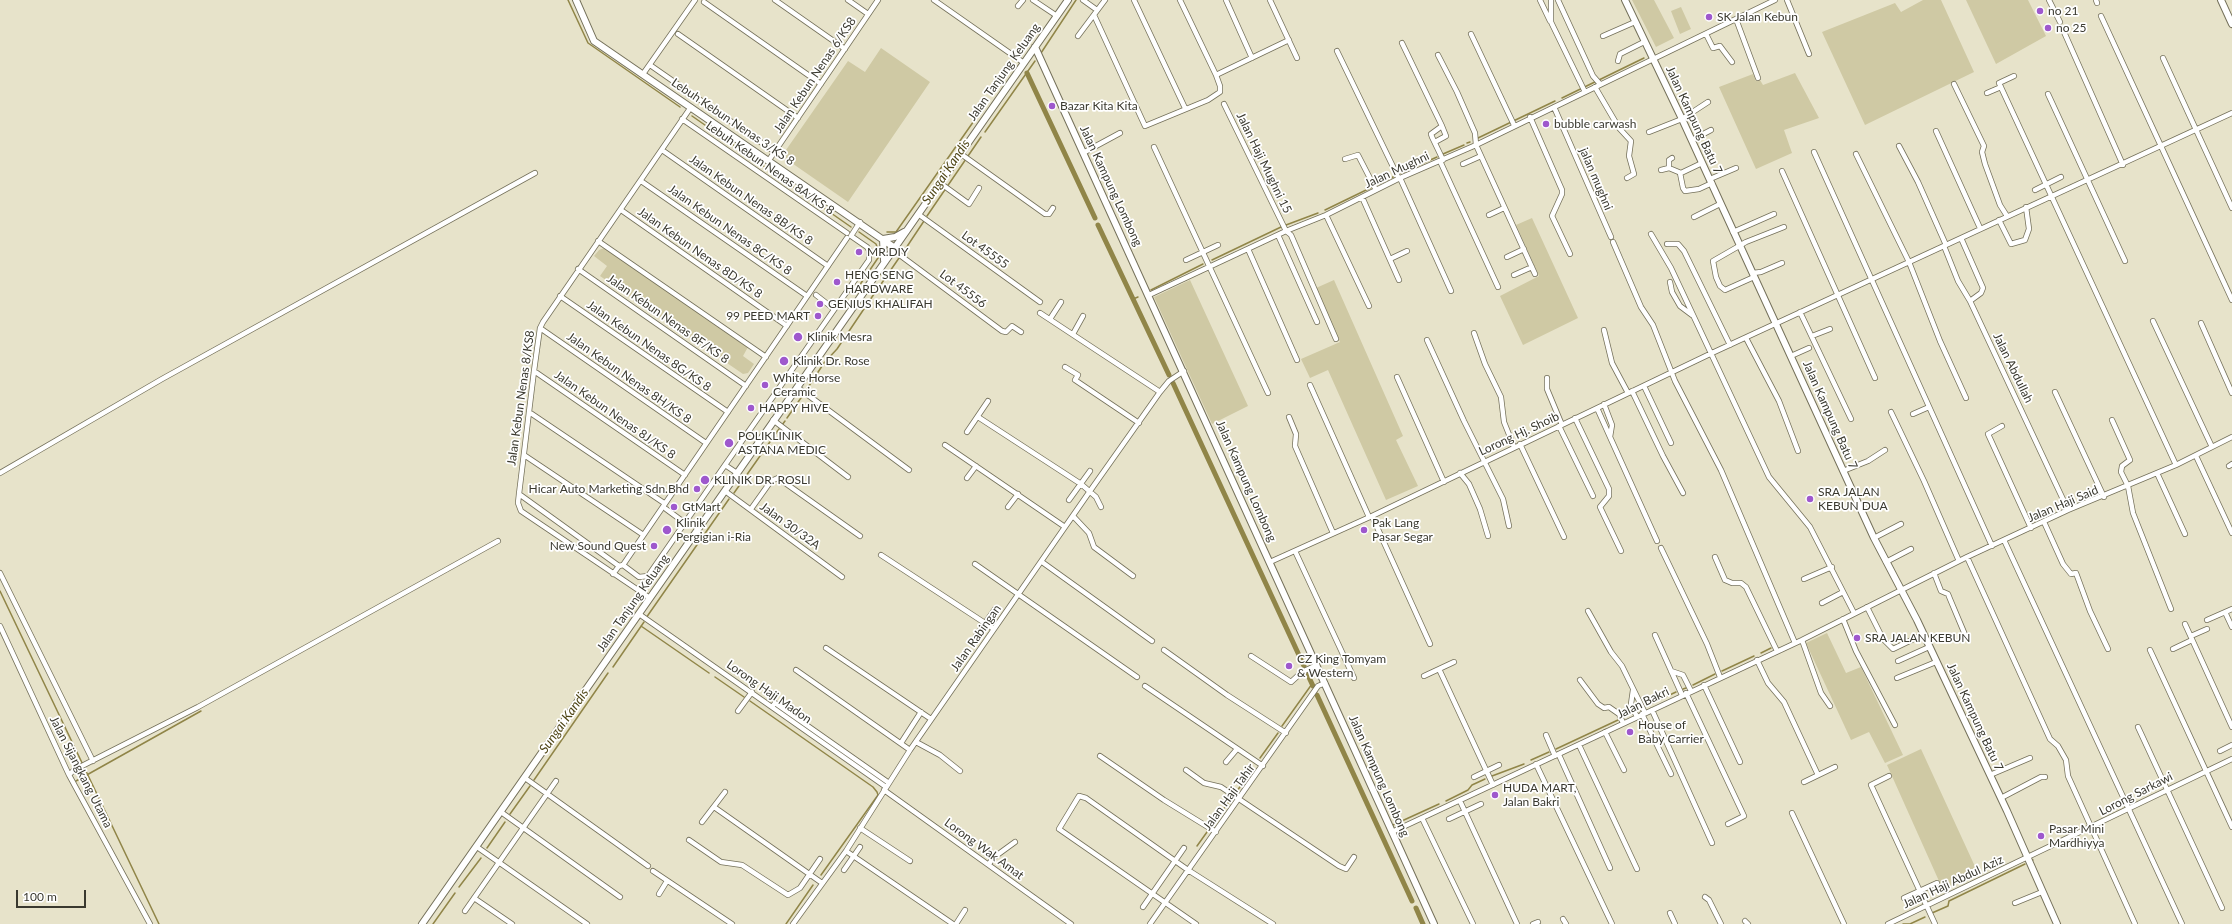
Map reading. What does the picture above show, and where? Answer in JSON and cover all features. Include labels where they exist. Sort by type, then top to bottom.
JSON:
[{"type":"street","name":"Lebuh Kebun Nenas 3/KS 8","points":[[576,0],[594,40],[860,222],[894,249]]},
{"type":"street","points":[[643,74],[695,0]]},
{"type":"street","points":[[775,0],[845,49]]},
{"type":"street","points":[[848,0],[868,14]]},
{"type":"street","name":"Jalan Kebun Nenas 6/KS8","points":[[769,160],[878,0]]},
{"type":"street","points":[[934,0],[1024,63]]},
{"type":"street","points":[[1018,6],[1023,0]]},
{"type":"street","points":[[1033,0],[1057,16]]},
{"type":"street","name":"Jalan Tanjung Keluang","points":[[422,924],[918,214],[945,187],[961,154],[1068,0]]},
{"type":"street","points":[[1083,0],[1097,10]]},
{"type":"street","points":[[1078,36],[1105,0]]},
{"type":"street","points":[[1134,0],[1185,108]]},
{"type":"street","points":[[1094,15],[1145,126],[1212,98],[1220,92],[1220,86],[1216,75],[1180,0]]},
{"type":"street","points":[[1226,0],[1252,58]]},
{"type":"street","points":[[1270,0],[1297,58]]},
{"type":"street","points":[[1540,0],[1584,91]]},
{"type":"street","points":[[1551,0],[1551,22]]},
{"type":"street","points":[[1558,0],[1619,128],[1631,141],[1629,156],[1634,174],[1627,178]]},
{"type":"street","name":"Jalan Kampung Batu 7","points":[[1625,0],[1711,181],[1720,204],[1874,538],[1924,634],[2001,798],[2057,924]]},
{"type":"street","name":"Jalan Mughni","points":[[1149,295],[1286,231],[1326,215],[1375,189],[1476,145],[1597,84],[1706,34],[1775,0]]},
{"type":"street","points":[[1787,0],[1809,54]]},
{"type":"street","points":[[2050,0],[2060,22]]},
{"type":"street","points":[[2221,0],[2232,24]]},
{"type":"street","points":[[704,2],[821,84]]},
{"type":"street","points":[[2101,16],[2232,300]]},
{"type":"street","points":[[1736,19],[1758,78]]},
{"type":"street","points":[[1603,36],[1635,22]]},
{"type":"street","points":[[2064,32],[2123,165]]},
{"type":"street","points":[[678,34],[798,118]]},
{"type":"street","points":[[1471,34],[1514,125]]},
{"type":"street","points":[[1706,34],[1713,48],[1720,46],[1732,62]]},
{"type":"street","points":[[1216,75],[1289,40]]},
{"type":"street","points":[[1618,60],[1620,54],[1644,42]]},
{"type":"street","points":[[1402,43],[1446,136],[1435,142]]},
{"type":"street","name":"Jalan Kampung Lombong","points":[[1035,48],[1184,371],[1434,924]]},
{"type":"street","points":[[1336,51],[1400,178],[1451,291]]},
{"type":"street","points":[[1438,55],[1475,133],[1476,145],[1535,274]]},
{"type":"street","points":[[2163,58],[2232,208]]},
{"type":"street","points":[[650,65],[775,152]]},
{"type":"street","points":[[1987,93],[2014,76]]},
{"type":"street","points":[[1954,84],[1984,146],[1982,152],[1985,164],[2000,205],[2007,216]]},
{"type":"street","points":[[2000,84],[2176,465]]},
{"type":"street","points":[[2048,94],[2125,261]]},
{"type":"street","points":[[1649,132],[1682,119],[1708,102]]},
{"type":"street","name":"Jalan Haji Mughni 15","points":[[1224,104],[1286,231],[1290,235],[1336,340]]},
{"type":"street","name":"jalan mughni","points":[[1554,106],[1611,237]]},
{"type":"street","name":"Jalan Kebun Nenas 8/KS8","points":[[650,598],[521,511],[518,503],[540,328],[578,269],[621,210],[691,107]]},
{"type":"street","points":[[1776,324],[1945,246],[1980,228],[2123,165],[2160,146],[2232,113]]},
{"type":"street","points":[[1530,117],[1562,190],[1562,194],[1552,216],[1570,254]]},
{"type":"street","name":"Lebuh Kebun Nenas 8A/KS 8","points":[[682,119],[867,247],[870,257],[834,309]]},
{"type":"street","points":[[1442,126],[1434,130],[1431,134],[1441,160],[1498,287]]},
{"type":"street","points":[[1692,140],[1711,130]]},
{"type":"street","points":[[1936,131],[1980,228]]},
{"type":"street","points":[[1083,153],[1120,133]]},
{"type":"street","name":"Jalan Abdullah","points":[[1899,146],[1918,182],[1958,281],[1970,301],[2068,510]]},
{"type":"street","points":[[1154,147],[1268,394]]},
{"type":"street","name":"Jalan Kebun Nenas 8B/KS 8","points":[[662,150],[828,266]]},
{"type":"street","points":[[1814,152],[1992,546]]},
{"type":"street","points":[[961,154],[1045,214],[1049,214],[1054,208]]},
{"type":"street","points":[[1856,154],[1909,262],[1936,330],[1966,398]]},
{"type":"street","points":[[1345,159],[1358,155],[1375,189]]},
{"type":"street","points":[[1463,164],[1481,156]]},
{"type":"street","points":[[1669,168],[1669,160],[1672,158]]},
{"type":"street","points":[[1661,170],[1669,168],[1680,173],[1702,163]]},
{"type":"street","points":[[1680,173],[1682,188],[1685,190],[1699,189],[1736,168]]},
{"type":"street","points":[[1782,171],[1875,378]]},
{"type":"street","points":[[0,473],[162,380],[535,173]]},
{"type":"street","points":[[2035,190],[2061,178]]},
{"type":"street","name":"Jalan Kebun Nenas 8C/KS 8","points":[[641,181],[807,296]]},
{"type":"street","points":[[945,187],[969,204],[979,188]]},
{"type":"street","points":[[1362,197],[1399,280]]},
{"type":"street","points":[[1694,216],[1720,204]]},
{"type":"street","points":[[1999,220],[2011,244],[2025,240],[2029,230],[2026,221],[2028,216],[2026,207]]},
{"type":"street","points":[[1489,215],[1504,208]]},
{"type":"street","name":"Jalan Kebun Nenas 8D/KS 8","points":[[621,210],[787,326]]},
{"type":"street","name":"Lot 45555","points":[[918,214],[1040,302]]},
{"type":"street","points":[[1733,232],[1774,214]]},
{"type":"street","points":[[1326,215],[1369,306]]},
{"type":"street","points":[[613,574],[622,566],[642,534],[685,475],[848,235],[860,222]]},
{"type":"street","points":[[1782,263],[1754,275],[1731,289],[1724,290],[1720,286],[1713,268],[1713,262],[1740,245],[1784,226]]},
{"type":"street","points":[[883,264],[885,254],[883,239],[895,237],[908,229]]},
{"type":"street","points":[[1651,234],[1671,268],[1769,477],[1810,527],[1854,613]]},
{"type":"street","points":[[1278,235],[1317,322]]},
{"type":"street","points":[[1961,238],[1983,288],[1981,293],[1970,301]]},
{"type":"street","points":[[598,241],[766,357]]},
{"type":"street","points":[[1613,242],[1641,307],[1653,325],[1671,372],[1721,470],[1795,643]]},
{"type":"street","points":[[1667,244],[1678,244],[1684,251],[1730,345]]},
{"type":"street","points":[[1186,260],[1218,245]]},
{"type":"street","name":"Lot 45556","points":[[894,249],[1002,331],[1006,332],[1012,326],[1021,332]]},
{"type":"street","points":[[1248,249],[1297,360]]},
{"type":"street","points":[[1507,257],[1524,249]]},
{"type":"street","points":[[1390,259],[1407,251]]},
{"type":"street","points":[[1514,276],[1532,267]]},
{"type":"street","name":"Jalan Kebun Nenas 8F/KS 8","points":[[578,269],[746,386]]},
{"type":"street","points":[[1670,282],[1672,292],[1680,306],[1692,315]]},
{"type":"street","points":[[519,494],[639,577],[648,576],[834,309],[816,295]]},
{"type":"street","name":"Jalan Kebun Nenas 8G/KS 8","points":[[560,296],[728,412]]},
{"type":"street","points":[[1050,319],[1061,302]]},
{"type":"street","points":[[1800,312],[1851,419]]},
{"type":"street","points":[[1040,313],[1160,392]]},
{"type":"street","points":[[1073,334],[1083,316]]},
{"type":"street","points":[[2153,321],[2212,448]]},
{"type":"street","points":[[2200,323],[2232,393]]},
{"type":"street","name":"Lorong Hj. Shoib","points":[[1270,562],[1444,482],[1671,372],[1776,324]]},
{"type":"street","name":"Jalan Kebun Nenas 8H/KS 8","points":[[540,328],[706,443]]},
{"type":"street","points":[[1812,336],[1830,328]]},
{"type":"street","points":[[1604,330],[1612,363],[1630,392],[1683,493]]},
{"type":"street","points":[[1474,333],[1485,364],[1501,397],[1504,422],[1514,447]]},
{"type":"street","points":[[1746,338],[1760,361],[1779,401],[1798,451]]},
{"type":"street","points":[[1427,340],[1503,499],[1509,526]]},
{"type":"street","points":[[1791,356],[1809,348]]},
{"type":"street","points":[[1065,367],[1078,375],[1075,380],[1136,421]]},
{"type":"street","name":"Jalan Kebun Nenas 8J/KS 8","points":[[534,371],[685,475]]},
{"type":"street","name":"Jalan Rabingan","points":[[793,924],[822,882],[846,851],[910,750],[1042,562],[1136,421],[1169,381],[1184,371]]},
{"type":"street","points":[[1397,377],[1444,482]]},
{"type":"street","points":[[1547,378],[1547,389],[1561,426],[1593,496]]},
{"type":"street","points":[[1310,385],[1430,644]]},
{"type":"street","points":[[1644,386],[1671,443]]},
{"type":"street","points":[[797,387],[909,470]]},
{"type":"street","points":[[2055,392],[2104,497]]},
{"type":"street","points":[[967,432],[988,401]]},
{"type":"street","points":[[1604,404],[1612,426],[1610,437]]},
{"type":"street","points":[[1913,414],[1930,407]]},
{"type":"street","points":[[1597,408],[1657,541]]},
{"type":"street","points":[[529,412],[664,503]]},
{"type":"street","points":[[1891,412],[1924,481],[1959,561]]},
{"type":"street","points":[[978,417],[1081,484],[1090,491],[1101,507]]},
{"type":"street","points":[[1289,417],[1296,434],[1295,446],[1333,533]]},
{"type":"street","points":[[1576,418],[1609,489],[1609,496],[1600,507],[1621,551]]},
{"type":"street","points":[[774,420],[848,477]]},
{"type":"street","points":[[2112,420],[2130,460],[2122,468],[2122,472],[2128,486],[2133,513],[2171,610]]},
{"type":"street","points":[[2002,426],[1988,434],[2031,528]]},
{"type":"street","name":"Jalan Haji Said","points":[[1902,591],[1967,557],[2068,510],[2104,497],[2196,456],[2232,438]]},
{"type":"street","points":[[1520,444],[1564,537]]},
{"type":"street","points":[[945,445],[1065,527]]},
{"type":"street","points":[[1843,471],[1868,461],[1885,450]]},
{"type":"street","points":[[524,455],[642,534]]},
{"type":"street","points":[[2196,456],[2232,533]]},
{"type":"street","points":[[725,465],[737,473]]},
{"type":"street","points":[[967,478],[976,466]]},
{"type":"street","points":[[1069,500],[1090,471]]},
{"type":"street","points":[[1460,473],[1469,484],[1480,509],[1488,536]]},
{"type":"street","points":[[2157,473],[2185,534]]},
{"type":"street","points":[[751,510],[771,481],[778,478],[860,536]]},
{"type":"street","name":"Jalan 30/32A","points":[[725,491],[842,577]]},
{"type":"street","points":[[1008,507],[1018,494]]},
{"type":"street","points":[[666,509],[685,523]]},
{"type":"street","points":[[1073,516],[1089,533],[1094,547],[1133,576]]},
{"type":"street","points":[[2044,522],[2063,564],[2071,574],[2076,573],[2090,611],[2108,649]]},
{"type":"street","points":[[1874,538],[1901,524]]},
{"type":"street","points":[[2004,540],[2182,924]]},
{"type":"street","points":[[70,775],[74,770],[198,707],[498,541]]},
{"type":"street","points":[[1661,548],[1707,644],[1720,677]]},
{"type":"street","points":[[1886,562],[1911,549]]},
{"type":"street","points":[[1295,551],[1354,678]]},
{"type":"street","points":[[881,555],[994,629]]},
{"type":"street","points":[[1715,557],[1725,580],[1732,583],[1741,582],[1746,587],[1777,651]]},
{"type":"street","points":[[1967,557],[2050,739],[2058,746],[2066,760],[2068,776],[2135,924]]},
{"type":"street","points":[[1042,562],[1152,641]]},
{"type":"street","points":[[975,564],[1137,677]]},
{"type":"street","points":[[1804,579],[1832,568]]},
{"type":"street","points":[[0,573],[92,762]]},
{"type":"street","points":[[1934,574],[1941,591],[1948,594],[1966,637]]},
{"type":"street","name":"Jalan Bakri","points":[[1392,832],[1536,764],[1557,756],[1623,723],[1802,640],[1854,613],[1902,591]]},
{"type":"street","points":[[1822,603],[1843,592]]},
{"type":"street","points":[[1867,607],[1882,639],[1892,649],[1924,634]]},
{"type":"street","points":[[976,636],[995,609]]},
{"type":"street","points":[[2206,620],[2232,609]]},
{"type":"street","points":[[1588,610],[1611,652],[1622,666],[1642,715],[1671,774]]},
{"type":"street","points":[[2225,612],[2232,627]]},
{"type":"street","name":"Lorong Haji Madon","points":[[640,614],[772,707]]},
{"type":"street","points":[[1843,619],[1856,650],[1895,725]]},
{"type":"street","points":[[2185,624],[2232,727]]},
{"type":"street","name":"Jalan Sijangkang Utama","points":[[0,626],[70,775],[150,924]]},
{"type":"street","points":[[2174,649],[2208,629]]},
{"type":"street","points":[[1655,635],[1671,671],[1686,693],[1744,816],[1728,824]]},
{"type":"street","points":[[1802,640],[1821,693],[1830,706]]},
{"type":"street","points":[[1898,661],[1929,647]]},
{"type":"street","points":[[826,648],[931,719]]},
{"type":"street","points":[[1164,650],[1227,695],[1286,733]]},
{"type":"street","points":[[2150,650],[2232,827]]},
{"type":"street","points":[[1250,656],[1291,682],[1302,672],[1317,665]]},
{"type":"street","points":[[1757,660],[1768,683],[1784,702],[1818,775]]},
{"type":"street","points":[[1424,676],[1454,662]]},
{"type":"street","points":[[1897,678],[1936,662]]},
{"type":"street","points":[[1439,669],[1493,785]]},
{"type":"street","points":[[796,670],[910,750]]},
{"type":"street","points":[[1671,671],[1683,675],[1686,693]]},
{"type":"street","points":[[1580,680],[1598,704],[1604,708],[1609,707],[1619,714],[1623,723]]},
{"type":"street","name":"Jalan Haji Tahir","points":[[1150,924],[1164,902],[1239,800],[1318,686],[1325,683]]},
{"type":"street","points":[[1704,685],[1740,762]]},
{"type":"street","points":[[1145,686],[1263,766]]},
{"type":"street","points":[[1632,690],[1631,704],[1642,715]]},
{"type":"street","points":[[738,711],[752,692]]},
{"type":"street","name":"Lorong Wak Amat","points":[[772,707],[775,703],[1071,924]]},
{"type":"street","points":[[1652,710],[1712,843]]},
{"type":"street","points":[[900,743],[921,712]]},
{"type":"street","points":[[2138,727],[2222,908]]},
{"type":"street","points":[[1605,732],[1624,770]]},
{"type":"street","points":[[1546,735],[1610,868]]},
{"type":"street","points":[[916,742],[940,755],[960,771]]},
{"type":"street","points":[[1580,745],[1637,869]]},
{"type":"street","points":[[2220,751],[2232,745]]},
{"type":"street","points":[[1226,762],[1236,749]]},
{"type":"street","points":[[1100,756],[1164,800],[1216,832]]},
{"type":"street","points":[[1990,775],[2030,758]]},
{"type":"street","name":"Lorong Sarkawi","points":[[2027,858],[2091,828],[2129,807],[2232,759]]},
{"type":"street","points":[[1536,764],[1612,924]]},
{"type":"street","points":[[1474,777],[1499,765]]},
{"type":"street","points":[[1804,782],[1835,767]]},
{"type":"street","points":[[1186,770],[1204,783],[1221,787],[1344,869],[1354,857]]},
{"type":"street","points":[[1889,776],[1871,785],[1935,924]]},
{"type":"street","points":[[2001,798],[2041,777],[2045,777]]},
{"type":"street","points":[[525,778],[648,866]]},
{"type":"street","points":[[465,911],[556,780]]},
{"type":"street","points":[[702,822],[725,792]]},
{"type":"street","points":[[1196,924],[1058,827],[1079,796],[1082,796],[1188,870],[1273,924]]},
{"type":"street","points":[[1460,801],[1517,924]]},
{"type":"street","points":[[1449,819],[1481,804]]},
{"type":"street","points":[[714,807],[822,882]]},
{"type":"street","points":[[501,812],[620,897]]},
{"type":"street","points":[[1792,813],[1844,924]]},
{"type":"street","points":[[1422,818],[1473,924]]},
{"type":"street","points":[[860,828],[910,861]]},
{"type":"street","points":[[689,840],[721,862],[742,865],[788,895],[800,888],[820,859]]},
{"type":"street","points":[[989,864],[993,858],[1015,842]]},
{"type":"street","points":[[477,847],[587,924]]},
{"type":"street","points":[[844,870],[860,847]]},
{"type":"street","points":[[1143,907],[1184,848]]},
{"type":"street","points":[[846,851],[954,924],[965,910]]},
{"type":"street","name":"Jalan Haji Abdul Aziz","points":[[1888,924],[2027,858]]},
{"type":"street","points":[[653,871],[732,924]]},
{"type":"street","points":[[659,894],[668,881]]},
{"type":"street","points":[[1904,898],[1937,883]]},
{"type":"street","points":[[2015,903],[2042,892]]},
{"type":"street","points":[[1705,897],[1709,900],[1721,924]]},
{"type":"street","points":[[474,898],[512,924]]},
{"type":"street","points":[[1670,914],[1675,924]]},
{"type":"street","points":[[1563,919],[1566,924]]},
{"type":"street","points":[[1533,924],[1538,922]]},
{"type":"shaded area","points":[[1632,0],[1654,0],[1674,38],[1656,47]]},
{"type":"shaded area","points":[[1923,0],[1941,0],[1974,72],[1865,125],[1822,32],[1895,3],[1901,12]]},
{"type":"shaded area","points":[[1966,0],[2028,0],[2046,36],[1996,64]]},
{"type":"shaded area","points":[[1681,7],[1691,29],[1680,34],[1671,11]]},
{"type":"shaded area","points":[[881,48],[930,82],[848,202],[786,159],[786,150],[848,61],[865,72]]},
{"type":"shaded area","points":[[1795,73],[1819,118],[1784,130],[1792,153],[1756,169],[1719,87],[1753,74],[1756,81],[1760,80],[1763,85]]},
{"type":"shaded area","points":[[1532,218],[1578,318],[1523,345],[1500,296],[1539,276],[1516,225]]},
{"type":"shaded area","points":[[604,248],[748,347],[743,356],[754,364],[748,373],[743,374],[600,276],[607,266],[594,256],[599,250]]},
{"type":"shaded area","points":[[1190,280],[1248,406],[1212,424],[1154,297]]},
{"type":"shaded area","points":[[1334,280],[1403,436],[1396,440],[1418,486],[1386,500],[1328,370],[1310,378],[1301,359],[1340,342],[1316,288]]},
{"type":"shaded area","points":[[1827,633],[1846,673],[1861,667],[1903,755],[1885,763],[1869,732],[1851,740],[1806,643]]},
{"type":"shaded area","points":[[1921,749],[1978,873],[1943,890],[1887,765]]},
{"type":"waterway","points":[[568,0],[588,43],[680,107]]},
{"type":"waterway","name":"Sungai Kandis","points":[[1041,53],[1076,0]]},
{"type":"waterway","points":[[1562,98],[1644,58]]},
{"type":"waterway","name":"Sungai Kandis","points":[[985,132],[1035,61]]},
{"type":"waterway","points":[[1027,73],[1095,218]]},
{"type":"waterway","points":[[1478,138],[1555,101]]},
{"type":"waterway","points":[[887,232],[896,232],[983,108]]},
{"type":"waterway","points":[[692,116],[851,227]]},
{"type":"waterway","name":"Sungai Kandis","points":[[927,216],[981,137]]},
{"type":"waterway","points":[[1443,154],[1464,145]]},
{"type":"waterway","points":[[1401,173],[1437,157]]},
{"type":"waterway","points":[[1325,210],[1395,176]]},
{"type":"waterway","points":[[1286,225],[1318,213]]},
{"type":"waterway","name":"Sungai Kandis","points":[[902,254],[924,221]]},
{"type":"waterway","points":[[1098,225],[1169,375]]},
{"type":"waterway","points":[[1212,260],[1281,227]]},
{"type":"waterway","points":[[857,289],[880,255],[876,244],[859,232]]},
{"type":"waterway","name":"Sungai Kandis","points":[[877,290],[899,258]]},
{"type":"waterway","points":[[1151,290],[1203,264]]},
{"type":"waterway","name":"Sungai Kandis","points":[[805,392],[824,363],[837,349],[874,294]]},
{"type":"waterway","points":[[1133,299],[1138,297]]},
{"type":"waterway","points":[[1173,383],[1304,666]]},
{"type":"waterway","name":"Sungai Kandis","points":[[787,418],[803,395]]},
{"type":"waterway","name":"Sungai Kandis","points":[[782,425],[785,421]]},
{"type":"waterway","name":"Sungai Kandis","points":[[734,493],[779,429]]},
{"type":"waterway","name":"Sungai Kandis","points":[[646,618],[729,499]]},
{"type":"waterway","points":[[0,591],[159,924]]},
{"type":"waterway","name":"Sungai Kandis","points":[[613,667],[644,622]]},
{"type":"waterway","points":[[641,626],[709,673]]},
{"type":"waterway","points":[[1761,653],[1771,648]]},
{"type":"waterway","points":[[1722,671],[1754,656]]},
{"type":"waterway","name":"Sungai Kandis","points":[[534,780],[608,673]]},
{"type":"waterway","points":[[1307,673],[1313,686]]},
{"type":"waterway","points":[[1693,685],[1715,674]]},
{"type":"waterway","points":[[715,677],[744,697]]},
{"type":"waterway","points":[[1282,726],[1312,684]]},
{"type":"waterway","points":[[1646,706],[1676,692]]},
{"type":"waterway","points":[[1317,695],[1412,901]]},
{"type":"waterway","points":[[750,701],[873,787],[877,792],[878,795],[821,875]]},
{"type":"waterway","points":[[76,781],[201,711]]},
{"type":"waterway","points":[[1624,717],[1632,713]]},
{"type":"waterway","points":[[1556,749],[1618,720]]},
{"type":"waterway","points":[[1260,758],[1278,733]]},
{"type":"waterway","points":[[1531,760],[1549,752]]},
{"type":"waterway","points":[[1492,776],[1524,764]]},
{"type":"waterway","points":[[1235,794],[1253,768]]},
{"type":"waterway","points":[[1446,801],[1468,790],[1472,785],[1485,779]]},
{"type":"waterway","name":"Sungai Kandis","points":[[510,814],[530,786]]},
{"type":"waterway","points":[[1213,824],[1230,800]]},
{"type":"waterway","points":[[1393,825],[1439,804]]},
{"type":"waterway","name":"Sungai Kandis","points":[[487,848],[505,822]]},
{"type":"waterway","points":[[1197,846],[1207,832]]},
{"type":"waterway","name":"Sungai Kandis","points":[[459,887],[481,858]]},
{"type":"waterway","points":[[1932,913],[1948,906],[1949,901],[2025,864]]},
{"type":"waterway","points":[[786,924],[813,885]]},
{"type":"waterway","name":"Sungai Kandis","points":[[433,924],[455,893]]},
{"type":"waterway","points":[[1416,908],[1423,924]]},
{"type":"waterway","points":[[1903,924],[1910,924],[1925,917]]},
{"type":"place","name":"no 21","points":[[2040,11]]},
{"type":"place","name":"SK Jalan Kebun","points":[[1709,17]]},
{"type":"place","name":"no 25","points":[[2048,28]]},
{"type":"place","name":"Bazar Kita Kita","points":[[1052,106]]},
{"type":"place","name":"bubble carwash","points":[[1546,124]]},
{"type":"place","name":"MR.DIY","points":[[859,252]]},
{"type":"place","name":"HENG SENG HARDWARE","points":[[837,282]]},
{"type":"place","name":"GENIUS KHALIFAH","points":[[820,304]]},
{"type":"place","name":"99 PEED MART","points":[[818,316]]},
{"type":"place","name":"Klinik Mesra","points":[[798,337]]},
{"type":"place","name":"Klinik Dr. Rose","points":[[784,361]]},
{"type":"place","name":"White Horse Ceramic","points":[[765,385]]},
{"type":"place","name":"HAPPY HIVE","points":[[751,408]]},
{"type":"place","name":"POLIKLINIK ASTANA MEDIC","points":[[729,443]]},
{"type":"place","name":"KLINIK DR. ROSLI","points":[[705,480]]},
{"type":"place","name":"Hicar Auto Marketing Sdn.Bhd","points":[[697,489]]},
{"type":"place","name":"SRA JALAN KEBUN DUA","points":[[1810,499]]},
{"type":"place","name":"GtMart","points":[[674,507]]},
{"type":"place","name":"Klinik Pergigian i-Ria","points":[[667,530]]},
{"type":"place","name":"Pak Lang Pasar Segar","points":[[1364,530]]},
{"type":"place","name":"New Sound Quest","points":[[654,546]]},
{"type":"place","name":"SRA JALAN KEBUN","points":[[1857,638]]},
{"type":"place","name":"CZ King Tomyam & Western","points":[[1289,666]]},
{"type":"place","name":"House of Baby Carrier","points":[[1630,732]]},
{"type":"place","name":"HUDA MART, Jalan Bakri","points":[[1495,795]]},
{"type":"place","name":"Pasar Mini Mardhiyya","points":[[2041,836]]}]
